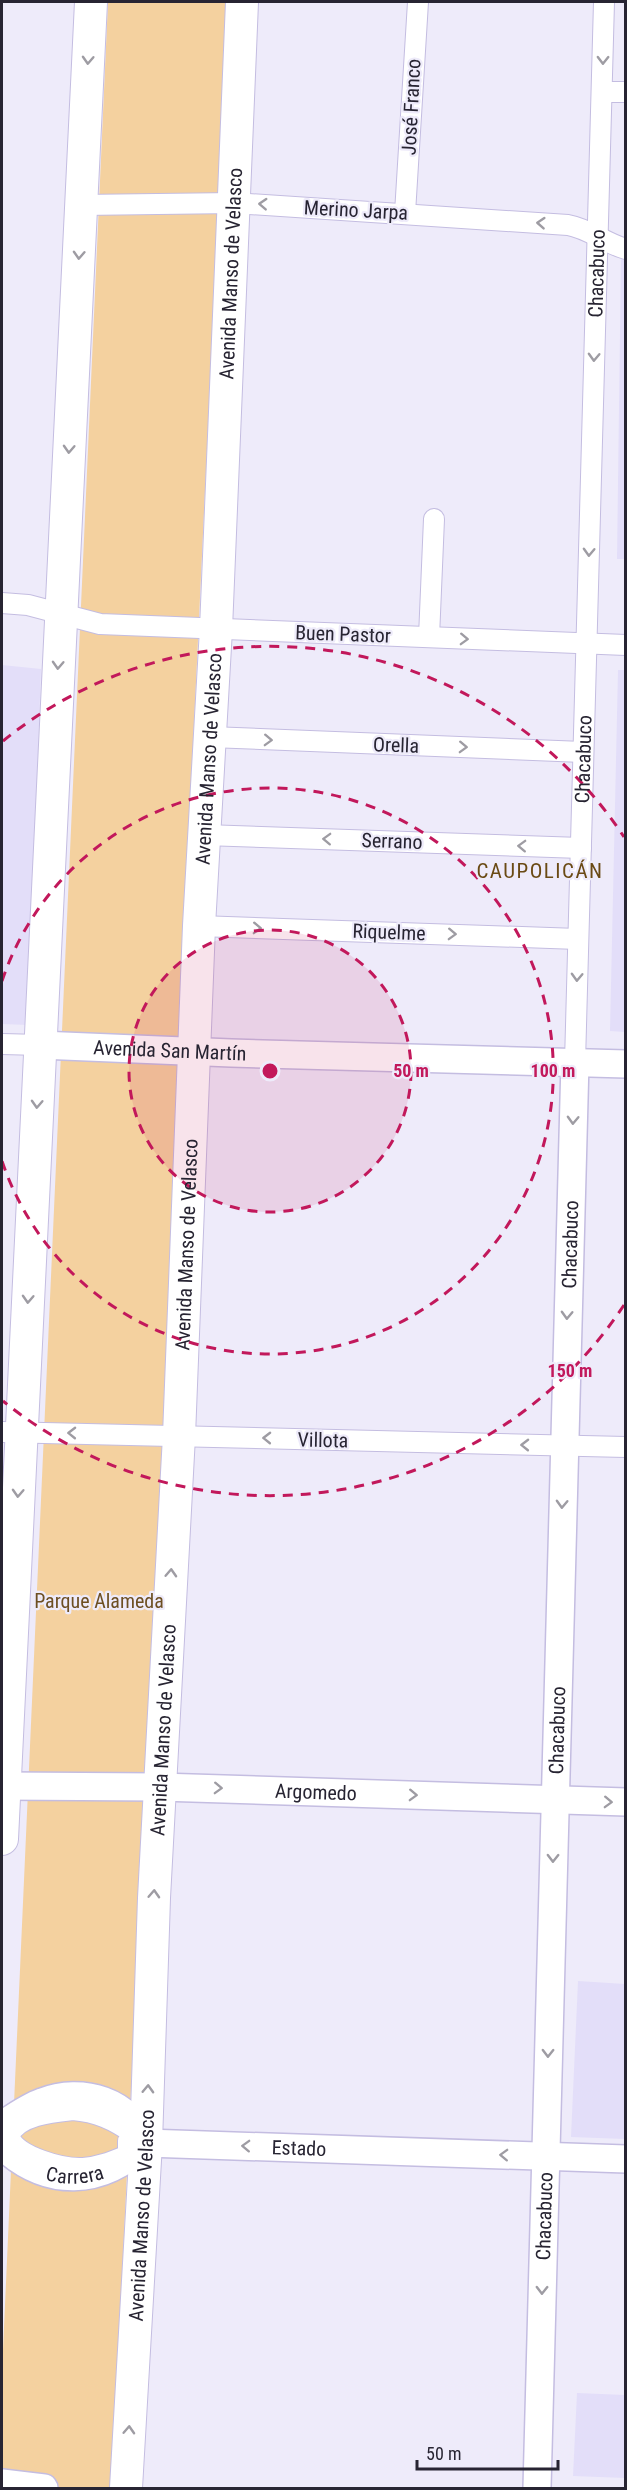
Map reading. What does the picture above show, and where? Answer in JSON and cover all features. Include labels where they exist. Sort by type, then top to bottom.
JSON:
[{"type":"main road","points":[[2,1839],[11,1432],[40,1046],[91,2]]},
{"type":"main road","name":"Avenida Manso de Velasco","points":[[126,2488],[137,2142],[160,1786],[179,1436],[199,926],[216,629],[242,2]]},
{"type":"street","name":"José Franco","points":[[405,213],[418,2]]},
{"type":"street","name":"Chacabuco","points":[[537,2488],[604,2]]},
{"type":"street","points":[[602,92],[626,92]]},
{"type":"street","name":"Merino Jarpa","points":[[81,205],[234,203],[568,225],[587,230],[606,242],[626,249]]},
{"type":"street","points":[[429,638],[434,519]]},
{"type":"street","name":"Buen Pastor","points":[[2,603],[28,604],[100,624],[626,645]]},
{"type":"street","name":"Orella","points":[[210,737],[583,752]]},
{"type":"street","name":"Serrano","points":[[204,835],[580,848]]},
{"type":"street","name":"Riquelme","points":[[199,926],[578,939]]},
{"type":"street","points":[[2,1044],[40,1046]]},
{"type":"street","name":"Avenida San Martín","points":[[40,1046],[626,1064]]},
{"type":"street","name":"Villota","points":[[11,1432],[626,1447]]},
{"type":"street","name":"Argomedo","points":[[3,1786],[160,1786],[626,1802]]},
{"type":"street","points":[[2,2125],[43,2101],[71,2096],[97,2099],[109,2102],[137,2123],[137,2142],[128,2155],[105,2165],[69,2167],[47,2162],[25,2152],[11,2141],[9,2136],[12,2130],[27,2121],[51,2112],[73,2110],[90,2111],[110,2118],[134,2134],[137,2142]]},
{"type":"street","name":"Carrera","points":[[2,2146],[15,2159],[34,2170],[63,2177],[77,2177],[116,2167],[135,2154],[137,2142]]},
{"type":"street","name":"Estado","points":[[137,2142],[626,2159]]},
{"type":"street","points":[[2,2483],[44,2488]]},
{"type":"shaded area","points":[[621,257],[625,257],[626,559],[617,559]]},
{"type":"shaded area","points":[[2,665],[41,669],[28,1025],[2,1024]]},
{"type":"shaded area","points":[[618,670],[626,670],[625,1032],[610,1031]]},
{"type":"shaded area","points":[[578,1981],[625,1984],[625,2139],[571,2137]]},
{"type":"shaded area","points":[[577,2393],[625,2395],[625,2478],[573,2476]]},
{"type":"green space","name":"Parque Alameda","points":[[108,2],[228,2],[178,1065],[161,1612],[145,1794],[112,2488],[2,2488],[2,2372]]},
{"type":"district","name":"CAUPOLICÁN","points":[[540,871]]}]
